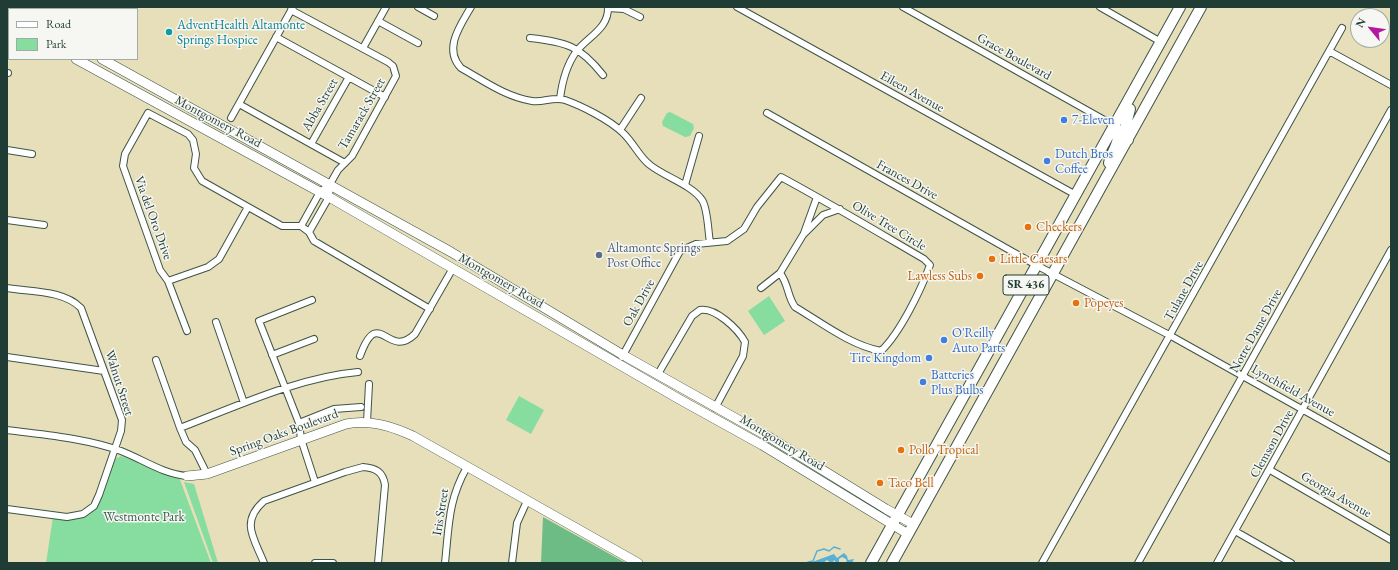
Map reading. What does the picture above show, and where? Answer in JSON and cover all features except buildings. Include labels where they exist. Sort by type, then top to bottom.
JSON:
[{"type":"main road","name":"SR 436","points":[[871,563],[1036,265],[1162,42],[1180,7]]},
{"type":"main road","name":"SR 436","points":[[892,563],[1201,7]]},
{"type":"main road","name":"Montgomery Road","points":[[78,60],[324,194],[679,399],[895,520],[913,524]]},
{"type":"main road","name":"Montgomery Road","points":[[104,60],[405,226],[623,355],[769,437],[895,520],[908,534]]},
{"type":"main road","points":[[1128,140],[1125,123],[1145,72]]},
{"type":"main road","points":[[1111,171],[1109,162],[1119,141],[1119,133],[1115,126]]},
{"type":"main road","points":[[399,237],[405,226]]},
{"type":"main road","points":[[521,307],[533,301]]},
{"type":"main road","points":[[679,399],[690,402],[707,410],[715,408]]},
{"type":"main road","name":"Spring Oaks Boulevard","points":[[187,476],[207,474],[346,424],[367,422],[400,430],[467,466],[638,563]]},
{"type":"street","points":[[231,118],[292,8],[363,48],[386,7]]},
{"type":"street","points":[[418,7],[434,16]]},
{"type":"street","points":[[471,7],[455,34],[452,51],[457,64],[461,68],[514,98],[534,101],[560,99],[589,111],[620,130],[637,147],[647,163],[662,175],[690,188],[702,201],[710,242]]},
{"type":"street","name":"Eileen Avenue","points":[[738,7],[1076,195]]},
{"type":"street","name":"Grace Boulevard","points":[[903,7],[1115,126]]},
{"type":"street","points":[[1100,7],[1162,42]]},
{"type":"street","points":[[560,99],[562,79],[579,50],[600,30],[608,12],[608,8],[624,9],[640,17]]},
{"type":"street","points":[[378,21],[418,43]]},
{"type":"street","name":"Tulane Drive","points":[[1042,563],[1171,336],[1342,28]]},
{"type":"street","points":[[276,37],[385,97]]},
{"type":"street","points":[[530,38],[553,41],[579,50],[594,63],[603,75]]},
{"type":"street","name":"Tamarack Street","points":[[301,226],[324,194],[338,170],[352,156],[394,81],[396,71],[388,62],[363,48]]},
{"type":"street","points":[[1329,51],[1391,85]]},
{"type":"street","name":"Abba Street","points":[[311,144],[349,78]]},
{"type":"street","points":[[620,130],[641,98]]},
{"type":"street","points":[[239,104],[345,163]]},
{"type":"street","name":"Notre Dame Drive","points":[[1138,563],[1391,110]]},
{"type":"street","name":"Via del Oro Drive","points":[[188,331],[168,281],[160,270],[123,166],[125,154],[148,113],[188,134],[193,140],[196,154],[194,168],[202,181],[248,207]]},
{"type":"street","name":"Frances Drive","points":[[767,113],[1036,265]]},
{"type":"street","points":[[685,185],[698,136]]},
{"type":"street","points":[[7,150],[32,154]]},
{"type":"street","name":"Oak Drive","points":[[617,363],[623,355],[680,251],[696,244],[727,240],[744,229],[757,207],[781,177],[817,197]]},
{"type":"street","name":"Tamarack Street","points":[[309,232],[324,194]]},
{"type":"street","points":[[803,235],[817,197]]},
{"type":"street","name":"Olive Tree Circle","points":[[780,273],[787,283],[791,301],[795,307],[844,337],[869,349],[881,351],[889,344],[908,311],[930,265],[924,259],[817,197]]},
{"type":"street","points":[[168,281],[208,267],[218,259],[248,207],[282,226],[301,226],[309,232],[314,242],[430,309]]},
{"type":"street","name":"Olive Tree Circle","points":[[761,288],[780,273],[803,235],[824,215],[840,209]]},
{"type":"street","points":[[7,220],[44,225]]},
{"type":"street","name":"Clemson Drive","points":[[1217,563],[1391,250]]},
{"type":"street","name":"Lynchfield Avenue","points":[[1036,265],[1054,273],[1171,336],[1391,459]]},
{"type":"street","points":[[360,356],[366,341],[370,335],[375,333],[380,333],[397,342],[410,339],[416,334],[453,268]]},
{"type":"street","name":"Walnut Street","points":[[7,288],[65,296],[75,302],[84,316],[122,420],[121,431],[115,450],[94,506],[83,514],[67,517],[7,509]]},
{"type":"street","points":[[312,300],[259,321],[299,423],[301,439],[315,482]]},
{"type":"street","points":[[658,374],[692,316],[700,310],[710,311],[735,328],[745,342],[743,356],[715,408]]},
{"type":"street","points":[[216,322],[244,403]]},
{"type":"street","points":[[272,355],[314,339]]},
{"type":"street","points":[[7,357],[104,371]]},
{"type":"street","points":[[156,360],[186,442],[195,450],[207,474]]},
{"type":"street","points":[[180,428],[285,389],[337,374],[358,372]]},
{"type":"street","points":[[367,422],[364,407],[368,384]]},
{"type":"street","points":[[299,423],[334,409],[364,407]]},
{"type":"street","name":"Spring Oaks Boulevard","points":[[7,430],[87,442],[115,450],[166,472],[187,476]]},
{"type":"street","name":"Iris Street","points":[[445,563],[452,503],[457,483],[467,466]]},
{"type":"street","points":[[264,563],[251,531],[250,520],[253,512],[264,501],[315,482],[363,467],[371,468],[379,472],[384,477],[386,485],[378,563]]},
{"type":"street","name":"Georgia Avenue","points":[[1270,470],[1391,540]]},
{"type":"street","points":[[512,563],[517,523],[527,501]]},
{"type":"street","points":[[1235,531],[1291,563]]},
{"type":"street","points":[[315,563],[333,563]]},
{"type":"green space","points":[[670,112],[693,124],[694,128],[690,136],[685,137],[663,126],[662,122],[667,113]]},
{"type":"green space","points":[[769,296],[785,321],[764,335],[748,311]]},
{"type":"green space","points":[[519,396],[544,410],[531,434],[506,420]]},
{"type":"green space","name":"Westmonte Park","points":[[121,456],[166,474],[179,477],[211,563],[46,563],[53,517],[66,518],[96,507],[103,495],[115,459]]},
{"type":"green space","points":[[184,482],[194,484],[218,563],[213,563]]},
{"type":"green space","points":[[543,517],[626,563],[541,563]]},
{"type":"water","points":[[844,553],[848,560],[854,559],[852,563],[847,563],[846,559],[842,557],[839,559],[839,563],[835,563],[835,560],[831,563],[827,560],[823,563],[812,562],[834,554],[837,558]]},
{"type":"waterway","points":[[808,562],[813,561],[817,551],[824,549],[829,551],[834,547],[840,549]]},
{"type":"place","name":"AdventHealth Altamonte Springs Hospice","points":[[169,32]]},
{"type":"place","name":"7-Eleven","points":[[1064,120]]},
{"type":"place","name":"Dutch Bros Coffee","points":[[1047,161]]},
{"type":"place","name":"Checkers","points":[[1028,227]]},
{"type":"place","name":"Altamonte Springs Post Office","points":[[599,255]]},
{"type":"place","name":"Little Caesars","points":[[992,259]]},
{"type":"place","name":"Lawless Subs","points":[[980,276]]},
{"type":"place","name":"Popeyes","points":[[1076,303]]},
{"type":"place","name":"O'Reilly Auto Parts","points":[[944,340]]},
{"type":"place","name":"Tire Kingdom","points":[[929,358]]},
{"type":"place","name":"Batteries Plus Bulbs","points":[[923,382]]},
{"type":"place","name":"Pollo Tropical","points":[[901,450]]},
{"type":"place","name":"Taco Bell","points":[[880,483]]}]
